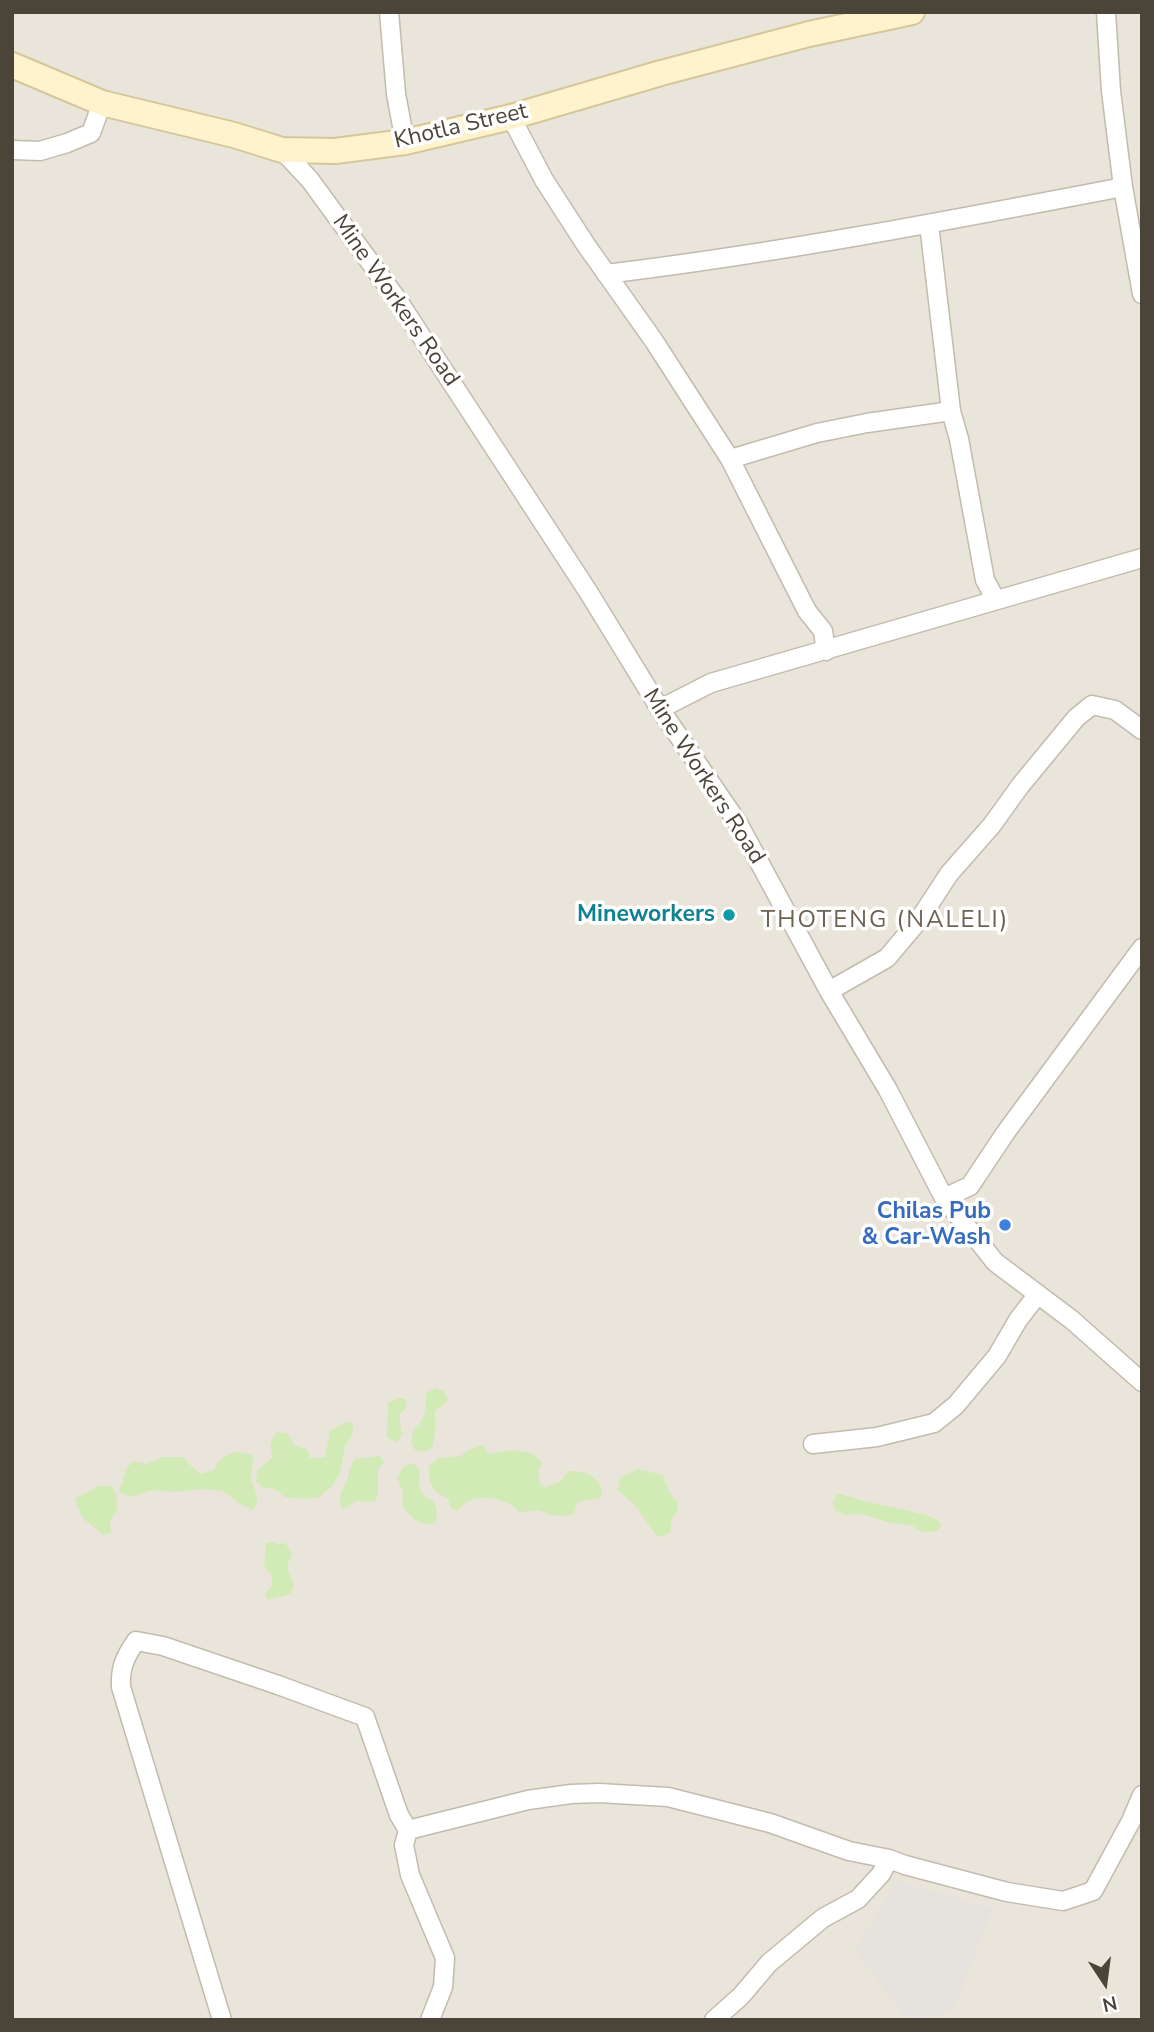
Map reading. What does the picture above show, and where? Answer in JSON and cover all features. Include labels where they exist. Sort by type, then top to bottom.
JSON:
[{"type":"street","points":[[389,12],[390,46],[405,142]]},
{"type":"street","name":"Khotla Street","points":[[12,65],[102,103],[234,135],[282,150],[335,151],[405,142],[511,117],[769,44],[912,12]]},
{"type":"street","points":[[1106,12],[1111,91],[1123,187],[1142,294]]},
{"type":"street","points":[[12,150],[40,151],[91,133],[102,103]]},
{"type":"street","points":[[511,117],[544,180],[730,459],[807,611],[823,631],[826,651]]},
{"type":"street","name":"Mine Workers Road","points":[[282,150],[310,180],[397,299],[589,593],[660,709],[738,823],[829,991],[888,1090],[944,1198],[995,1262],[1072,1320],[1142,1382]]},
{"type":"street","points":[[606,274],[777,251],[1123,187]]},
{"type":"street","points":[[929,224],[951,411],[959,439],[985,580],[996,600]]},
{"type":"street","points":[[730,459],[817,433],[951,411]]},
{"type":"street","points":[[660,709],[711,683],[1142,558]]},
{"type":"street","points":[[829,991],[887,958],[919,920],[949,874],[992,825],[1076,718],[1092,705],[1115,710],[1142,730]]},
{"type":"street","points":[[944,1198],[970,1186],[1006,1132],[1142,948]]},
{"type":"street","points":[[813,1444],[877,1437],[934,1423],[956,1405],[997,1356],[1018,1320],[1038,1294]]},
{"type":"street","points":[[222,2020],[121,1687],[120,1672],[124,1658],[136,1641],[176,1650],[365,1717],[399,1815],[408,1830],[404,1845],[410,1875],[445,1958],[443,1987],[430,2020]]},
{"type":"street","points":[[408,1830],[528,1800],[571,1794],[668,1797],[771,1823],[849,1851],[889,1859],[1007,1892],[1063,1901],[1093,1891],[1142,1795]]},
{"type":"street","points":[[714,2020],[741,1996],[769,1963],[823,1919],[858,1899],[881,1874],[889,1859]]},
{"type":"shaded area","points":[[12,12],[1142,12],[1142,2020],[12,2020]]},
{"type":"shaded area","points":[[897,1881],[992,1908],[955,2007],[930,2020],[907,2020],[855,1950]]},
{"type":"green space","points":[[436,1388],[445,1392],[448,1400],[435,1410],[432,1448],[424,1452],[415,1450],[411,1444],[413,1431],[422,1420],[426,1393]]},
{"type":"green space","points":[[398,1398],[405,1399],[407,1407],[399,1415],[402,1436],[396,1442],[387,1437],[388,1403]]},
{"type":"green space","points":[[345,1422],[352,1423],[354,1430],[345,1447],[340,1474],[332,1486],[319,1497],[284,1497],[275,1489],[264,1488],[256,1482],[257,1471],[273,1457],[270,1445],[276,1432],[287,1433],[295,1446],[306,1449],[310,1458],[325,1457],[330,1431]]},
{"type":"green space","points":[[482,1445],[489,1454],[519,1451],[538,1458],[542,1464],[538,1472],[540,1483],[545,1487],[560,1482],[569,1471],[588,1474],[602,1489],[600,1498],[578,1502],[574,1513],[565,1516],[551,1515],[539,1510],[520,1512],[506,1502],[488,1498],[471,1500],[458,1511],[451,1508],[448,1499],[432,1486],[429,1466],[439,1458],[461,1456]]},
{"type":"green space","points":[[238,1452],[252,1455],[251,1477],[257,1496],[253,1510],[241,1505],[223,1491],[152,1490],[131,1497],[119,1492],[126,1469],[133,1461],[147,1464],[162,1457],[183,1457],[201,1474],[214,1470],[223,1457]]},
{"type":"green space","points":[[380,1456],[384,1463],[378,1469],[378,1494],[375,1502],[356,1501],[343,1510],[340,1496],[355,1459]]},
{"type":"green space","points":[[415,1464],[420,1470],[421,1493],[434,1502],[437,1513],[435,1523],[420,1523],[402,1506],[403,1493],[397,1477],[405,1465]]},
{"type":"green space","points":[[637,1469],[663,1475],[670,1494],[677,1501],[678,1510],[671,1520],[671,1532],[662,1537],[655,1534],[635,1505],[617,1490],[620,1478]]},
{"type":"green space","points":[[96,1486],[112,1486],[117,1499],[116,1512],[110,1520],[111,1532],[103,1535],[83,1517],[75,1499]]},
{"type":"green space","points":[[837,1494],[926,1515],[942,1525],[937,1531],[921,1532],[911,1525],[891,1523],[861,1514],[847,1515],[835,1511],[833,1502]]},
{"type":"green space","points":[[266,1543],[285,1543],[292,1553],[287,1567],[294,1586],[290,1594],[267,1600],[265,1594],[272,1586],[272,1576],[264,1565]]},
{"type":"place","name":"Mineworkers","points":[[729,915]]},
{"type":"place","name":"Chilas Pub & Car-Wash","points":[[1005,1225]]},
{"type":"district","name":"THOTENG (NALELI)","points":[[885,921]]}]
